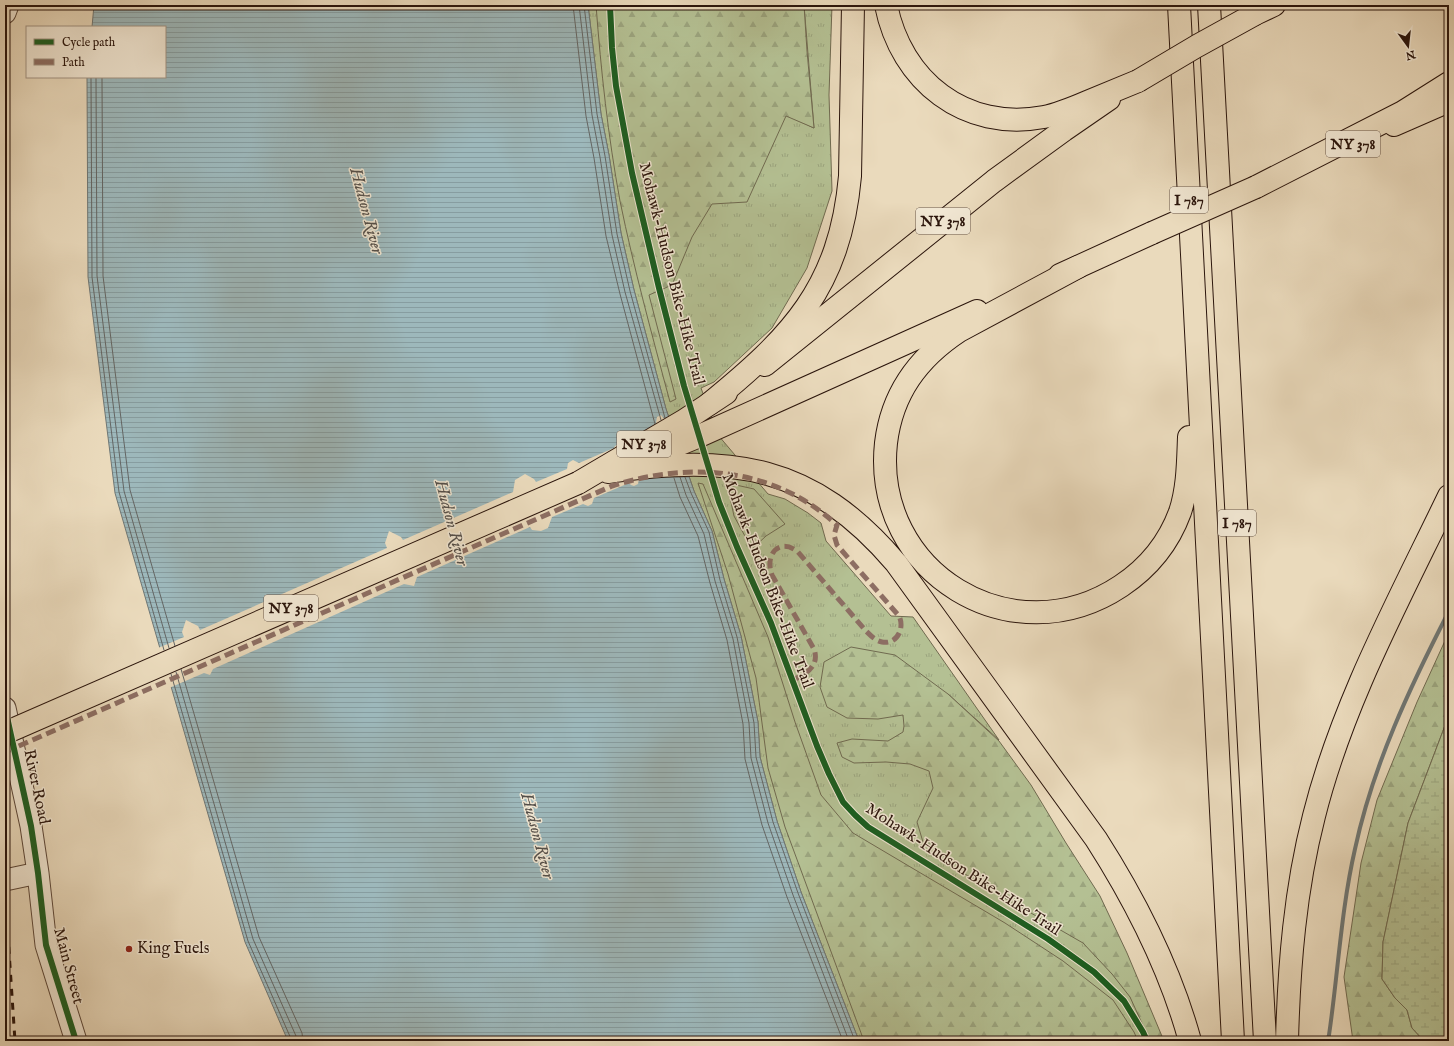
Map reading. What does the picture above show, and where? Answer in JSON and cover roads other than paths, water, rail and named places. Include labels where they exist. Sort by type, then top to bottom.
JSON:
[{"type":"main road","points":[[755,370],[802,315],[814,296],[834,254],[842,228],[850,176],[852,5]]},
{"type":"main road","points":[[886,5],[895,36],[912,66],[923,80],[939,94],[972,112],[1008,119],[1045,117],[1064,111],[1138,81]]},
{"type":"main road","points":[[1173,5],[1183,81]]},
{"type":"main road","name":"I 787","points":[[1179,5],[1233,1041]]},
{"type":"main road","name":"I 787","points":[[1209,5],[1265,1041]]},
{"type":"main road","name":"NY 378","points":[[578,483],[709,404],[755,370],[1028,155],[1096,107],[1197,46],[1264,10]]},
{"type":"main road","points":[[1256,187],[1403,112],[1449,83]]},
{"type":"main road","name":"NY 378","points":[[5,733],[578,483],[666,450],[1449,101]]},
{"type":"main road","points":[[1078,267],[959,331],[944,342],[929,354],[910,378],[898,398],[892,415],[887,433],[885,472],[887,490],[893,510],[901,528],[910,545],[923,562],[939,577],[957,590],[976,600],[997,607],[1020,611],[1043,612],[1066,609],[1090,602],[1111,592],[1133,578],[1149,563],[1162,547],[1177,517],[1185,493],[1195,320]]},
{"type":"main road","points":[[608,472],[688,464],[715,465],[764,473],[807,488],[827,500],[863,528],[896,563],[1096,839],[1129,892],[1146,926],[1168,976],[1190,1041]]},
{"type":"main road","points":[[1287,1041],[1289,988],[1296,914],[1307,846],[1323,783],[1345,722],[1372,658],[1449,496]]},
{"type":"street","points":[[5,13],[8,5]]},
{"type":"street","name":"River Road","points":[[5,708],[31,826],[38,873]]},
{"type":"street","points":[[5,880],[38,873]]},
{"type":"street","name":"Main Street","points":[[38,873],[46,945],[76,1041]]},
{"type":"water","name":"Hudson River","points":[[94,5],[588,5],[601,114],[621,233],[634,290],[666,409],[694,491],[712,531],[724,579],[741,636],[758,722],[760,757],[777,821],[801,892],[859,1041],[288,1041],[245,942],[115,493],[88,277],[87,78],[166,78],[166,26],[92,26]]},
{"type":"waterway","points":[[1327,1041],[1332,1012],[1346,895],[1363,818],[1382,757],[1394,727],[1420,668],[1449,611]]},
{"type":"railway","points":[[5,891],[15,1041]]},
{"type":"place","name":"King Fuels","points":[[129,949]]}]
